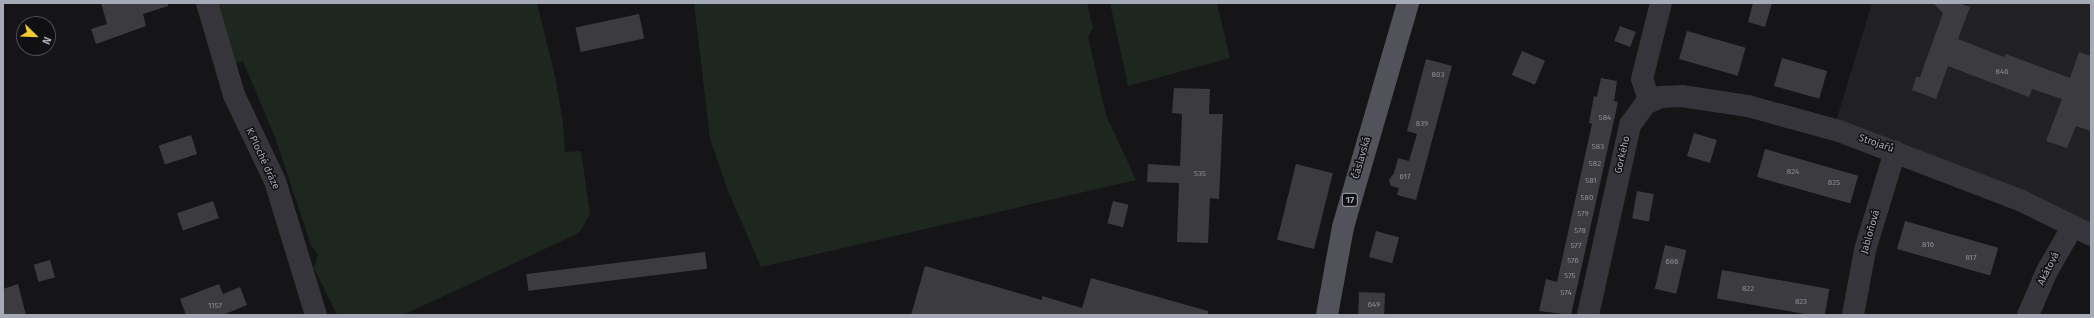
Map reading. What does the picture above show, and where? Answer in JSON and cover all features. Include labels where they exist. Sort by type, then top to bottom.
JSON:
[{"type":"main road","name":"Čáslavská","points":[[1327,315],[1343,227],[1408,3]]},
{"type":"street","name":"K Ploché dráze","points":[[207,3],[234,95],[274,181],[316,315]]},
{"type":"street","points":[[1649,100],[1643,86],[1643,75],[1661,3]]},
{"type":"street","name":"Strojařů","points":[[1649,100],[1661,97],[1682,96],[1748,106],[1810,123],[1895,151],[2022,200],[2082,231]]},
{"type":"street","name":"Gorkého","points":[[1588,315],[1627,134],[1634,116],[1649,100]]},
{"type":"street","name":"Jabloňová","points":[[1853,315],[1865,250],[1895,151]]},
{"type":"street","name":"Akátová","points":[[2028,315],[2047,271],[2082,231]]},
{"type":"shaded area","points":[[215,3],[537,3],[555,76],[563,123],[565,152],[581,151],[590,214],[579,233],[403,315],[337,315],[314,268],[318,255],[311,245],[275,137],[243,61],[232,64]]},
{"type":"shaded area","points":[[694,3],[1087,3],[1093,28],[1088,37],[1106,115],[1136,180],[761,267],[728,191],[710,139]]},
{"type":"shaded area","points":[[1110,3],[1217,3],[1230,58],[1128,86]]},
{"type":"shaded area","points":[[1872,3],[2091,3],[2091,223],[1836,121]]},
{"type":"building","points":[[101,3],[168,3],[168,6],[143,14],[146,26],[96,44],[91,29],[107,24]]},
{"type":"building","points":[[1753,3],[1772,3],[1765,27],[1748,22]]},
{"type":"building","points":[[1933,3],[1959,3],[1970,7],[1958,39],[2004,57],[2006,54],[2070,78],[2079,52],[2091,56],[2091,131],[2076,126],[2067,148],[2046,141],[2062,99],[2032,89],[2029,97],[1948,66],[1936,99],[1912,90],[1916,77],[1920,77],[1943,13]]},
{"type":"building","points":[[639,14],[644,38],[581,52],[575,28]]},
{"type":"building","points":[[1620,26],[1636,32],[1630,47],[1614,41]]},
{"type":"building","points":[[1687,31],[1746,48],[1738,76],[1679,59]]},
{"type":"building","points":[[1522,51],[1545,61],[1535,85],[1512,75]]},
{"type":"building","points":[[1782,58],[1827,71],[1819,99],[1774,86]]},
{"type":"building","points":[[1426,59],[1452,66],[1416,200],[1397,195],[1399,188],[1391,186],[1389,180],[1394,173],[1398,158],[1409,161],[1417,134],[1407,131]]},
{"type":"building","points":[[1601,78],[1617,81],[1614,101],[1618,102],[1571,315],[1539,311],[1546,279],[1557,282],[1592,124],[1589,123],[1594,96],[1597,97]]},
{"type":"building","points":[[1174,88],[1210,89],[1209,114],[1223,114],[1219,199],[1210,198],[1208,243],[1177,242],[1179,183],[1147,182],[1148,164],[1180,166],[1182,114],[1172,113]]},
{"type":"building","points":[[1694,133],[1717,140],[1710,163],[1687,156]]},
{"type":"building","points":[[191,135],[197,154],[165,165],[159,146]]},
{"type":"building","points":[[1765,149],[1858,176],[1850,204],[1757,177]]},
{"type":"building","points":[[1296,164],[1333,173],[1314,249],[1277,240]]},
{"type":"building","points":[[1637,191],[1654,194],[1649,222],[1632,219]]},
{"type":"building","points":[[213,201],[219,218],[183,230],[177,213]]},
{"type":"building","points":[[1113,201],[1129,205],[1123,227],[1107,223]]},
{"type":"building","points":[[1905,221],[1998,248],[1990,276],[1897,249]]},
{"type":"building","points":[[1376,231],[1399,237],[1392,263],[1369,257]]},
{"type":"building","points":[[1665,245],[1686,250],[1676,294],[1655,289]]},
{"type":"building","points":[[705,252],[707,269],[528,291],[526,274]]},
{"type":"building","points":[[50,260],[55,277],[39,282],[34,265]]},
{"type":"building","points":[[925,266],[1042,300],[1042,296],[1082,308],[1091,278],[1208,311],[1208,315],[911,315]]},
{"type":"building","points":[[1722,270],[1829,289],[1825,315],[1810,315],[1717,299]]},
{"type":"building","points":[[18,284],[26,315],[3,315],[3,289]]},
{"type":"building","points":[[219,284],[223,294],[240,287],[247,305],[223,315],[186,315],[180,299]]},
{"type":"building","points":[[1359,292],[1385,293],[1384,315],[1358,315]]}]
